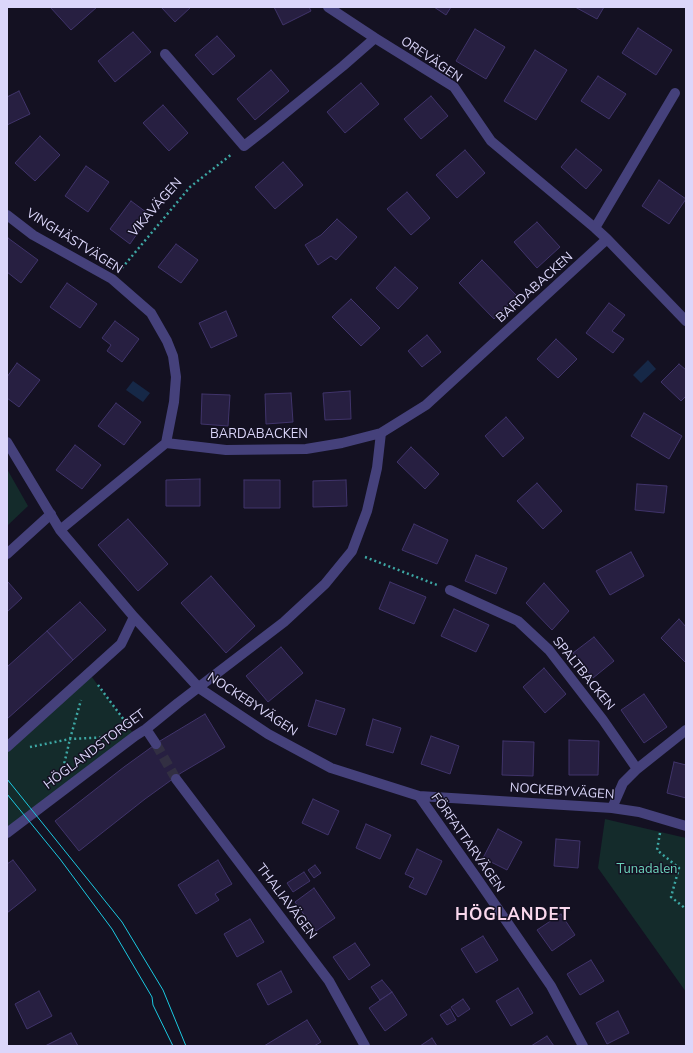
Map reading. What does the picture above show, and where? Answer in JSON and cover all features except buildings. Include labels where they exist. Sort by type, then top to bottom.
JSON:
[{"type":"street","name":"OREVÄGEN","points":[[328,7],[454,87],[491,141],[608,239],[686,321]]},
{"type":"street","points":[[165,54],[244,146],[338,71],[375,38]]},
{"type":"street","points":[[595,228],[675,93]]},
{"type":"street","name":"VINGHÄSTVÄGEN","points":[[7,215],[34,234],[112,279],[151,313],[167,341],[173,356],[176,377],[174,402],[166,443]]},
{"type":"street","name":"BARDABACKEN","points":[[166,443],[226,450],[306,450],[381,433],[426,406],[608,239]]},
{"type":"street","name":"HÖGLANDSTORGET","points":[[7,833],[146,729],[284,622],[325,584],[352,551],[367,511],[377,468],[381,433]]},
{"type":"street","name":"NOCKEBYVÄGEN","points":[[7,442],[60,530],[134,618],[199,688],[268,734],[331,768],[419,796],[612,808],[639,812],[686,826]]},
{"type":"street","points":[[60,530],[166,443]]},
{"type":"street","points":[[7,554],[51,514]]},
{"type":"street","name":"SPALTBACKEN","points":[[450,590],[518,621],[549,650],[603,720],[637,769]]},
{"type":"street","points":[[7,747],[121,644],[134,618]]},
{"type":"street","points":[[146,729],[156,744]]},
{"type":"street","points":[[612,808],[623,783],[637,769],[686,730]]},
{"type":"street","name":"THALIAVÄGEN","points":[[176,779],[329,981],[365,1046]]},
{"type":"street","name":"FÖRFATTARVÄGEN","points":[[419,796],[551,986],[583,1046]]},
{"type":"path","name":"VIKAVÄGEN","points":[[112,279],[190,187],[244,146]]},
{"type":"path","points":[[352,551],[450,590]]},
{"type":"path","points":[[89,673],[135,736]]},
{"type":"path","points":[[57,796],[70,739],[89,673]]},
{"type":"path","points":[[28,747],[70,739],[135,736]]},
{"type":"path","points":[[663,819],[657,850],[679,868],[671,897],[686,909]]},
{"type":"green space","points":[[7,469],[28,506],[7,526]]},
{"type":"green space","points":[[89,673],[135,736],[7,833],[7,746]]},
{"type":"green space","name":"Tunadalen","points":[[605,819],[686,838],[686,992],[598,868]]},
{"type":"water","points":[[648,360],[656,369],[641,383],[633,375]]},
{"type":"water","points":[[133,381],[150,393],[143,402],[126,390]]},
{"type":"tunnel","points":[[156,744],[176,779]]},
{"type":"tram line","points":[[7,779],[122,922],[163,990],[186,1046]]},
{"type":"tram line","points":[[7,794],[60,859],[112,929],[152,997],[153,1005],[173,1046]]},
{"type":"district","name":"HÖGLANDET","points":[[513,916]]}]
